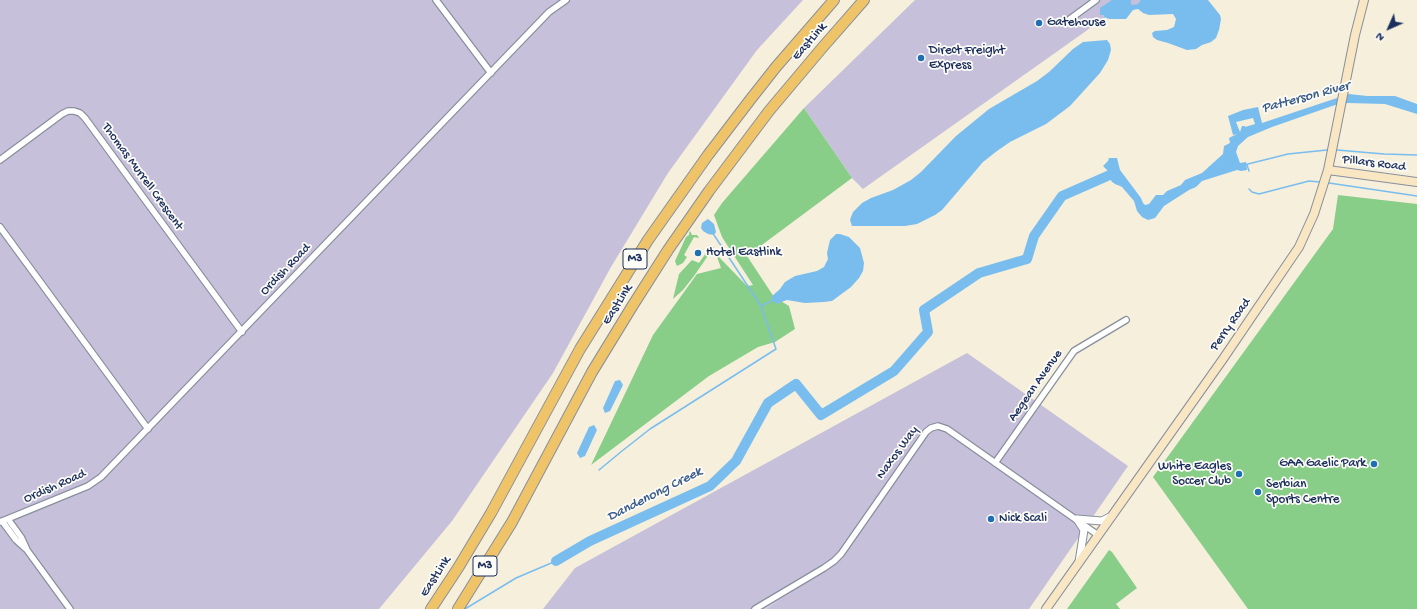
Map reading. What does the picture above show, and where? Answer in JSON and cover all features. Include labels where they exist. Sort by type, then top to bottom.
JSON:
[{"type":"highway","name":"EastLink","points":[[431,609],[495,507],[580,349],[648,240],[708,155],[750,100],[776,67],[834,0]]},
{"type":"highway","name":"EastLink","points":[[458,609],[512,522],[592,372],[685,225],[769,111],[864,0]]},
{"type":"main road","name":"Perry Road","points":[[1359,20],[1360,0]]},
{"type":"main road","name":"Perry Road","points":[[1046,609],[1289,264],[1301,244],[1312,220],[1328,170],[1364,0]]},
{"type":"main road","name":"Pillars Road","points":[[1328,170],[1417,182]]},
{"type":"street","points":[[436,0],[490,73]]},
{"type":"street","name":"Ordish Road","points":[[1,522],[88,486],[101,477],[548,12],[566,0]]},
{"type":"street","points":[[1070,19],[1096,0]]},
{"type":"street","name":"Thomas Murrell Crescent","points":[[0,160],[62,114],[68,111],[80,113],[242,332]]},
{"type":"street","points":[[0,227],[148,429]]},
{"type":"street","name":"Aegean Avenue","points":[[995,463],[1074,351],[1126,320]]},
{"type":"street","name":"Naxos Way","points":[[759,608],[824,568],[841,554],[926,432],[931,428],[938,426],[947,429],[1098,535]]},
{"type":"street","points":[[1077,519],[1102,521],[1112,516]]},
{"type":"street","points":[[8,519],[21,537],[27,550],[70,609]]},
{"type":"street","points":[[1077,519],[1084,530],[1079,562]]},
{"type":"street","points":[[1,522],[16,540],[27,550]]},
{"type":"shaded area","points":[[0,0],[803,0],[757,50],[668,173],[611,267],[553,373],[452,521],[379,609],[0,609]]},
{"type":"shaded area","points":[[915,0],[1150,0],[1110,14],[863,189],[852,178],[804,108]]},
{"type":"shaded area","points":[[967,353],[1128,466],[1029,609],[766,609],[781,599],[765,609],[543,609],[575,568]]},
{"type":"green space","points":[[804,108],[852,178],[747,256],[774,297],[789,306],[795,329],[775,342],[758,347],[709,376],[591,465],[653,335],[697,274],[721,268],[716,254],[747,286],[753,285],[722,237],[714,215],[722,203]]},
{"type":"green space","points":[[1338,195],[1417,204],[1417,609],[1248,609],[1153,477],[1333,229]]},
{"type":"green space","points":[[690,231],[692,235],[697,235],[699,238],[694,237],[684,255],[687,257],[683,263],[677,266],[675,261]]},
{"type":"green space","points":[[711,246],[714,247],[694,276],[683,290],[673,299],[679,274],[692,260],[699,263]]},
{"type":"green space","points":[[1109,550],[1112,552],[1137,588],[1116,604],[1120,609],[1067,609]]},
{"type":"water","points":[[1112,0],[1131,0],[1131,4],[1133,5],[1138,4],[1141,0],[1208,0],[1220,15],[1221,19],[1219,30],[1216,38],[1211,42],[1196,49],[1187,50],[1157,40],[1153,37],[1152,33],[1155,31],[1167,30],[1174,27],[1176,19],[1173,14],[1149,15],[1138,9],[1133,10],[1126,19],[1109,19],[1104,17],[1104,15],[1100,15],[1100,8]]},
{"type":"water","points":[[1107,40],[1110,44],[1111,50],[1108,60],[1100,73],[1070,106],[1046,124],[1010,142],[983,162],[942,210],[917,224],[905,226],[852,226],[850,220],[853,212],[862,203],[893,190],[911,180],[921,172],[956,136],[989,109],[1037,81],[1083,42]]},
{"type":"water","points":[[1349,94],[1367,96],[1395,96],[1417,104],[1417,114],[1385,104],[1348,103],[1335,105],[1248,137],[1238,146],[1236,152],[1240,163],[1246,162],[1247,170],[1237,170],[1202,181],[1196,187],[1164,206],[1155,218],[1148,220],[1142,217],[1137,211],[1134,201],[1122,187],[1112,182],[1107,170],[1103,166],[1109,158],[1117,158],[1120,170],[1141,198],[1143,203],[1145,205],[1149,204],[1156,195],[1163,195],[1167,191],[1181,185],[1185,180],[1202,173],[1223,154],[1224,146],[1230,143],[1229,138],[1237,134],[1233,135],[1228,116],[1243,110],[1258,107],[1262,123]],"holes":[[[1253,118],[1255,124],[1245,127],[1242,126],[1240,132],[1236,122]]]},
{"type":"water","points":[[708,219],[714,224],[716,232],[714,235],[708,234],[701,228],[702,223]]},
{"type":"water","points":[[836,234],[849,237],[860,248],[864,263],[863,271],[859,278],[851,287],[832,301],[805,303],[787,300],[776,304],[771,297],[785,282],[795,276],[817,271],[824,267],[828,259],[827,253],[830,240]]},
{"type":"water","points":[[620,380],[623,385],[610,411],[605,413],[603,408],[615,381]]},
{"type":"water","points":[[594,425],[597,430],[585,456],[580,458],[577,453],[589,427]]},
{"type":"waterway","points":[[1244,165],[1288,154],[1327,150]]},
{"type":"waterway","points":[[1337,150],[1417,155]]},
{"type":"waterway","points":[[1247,165],[1249,171]]},
{"type":"waterway","name":"Dandenong Creek","points":[[556,561],[590,541],[710,486],[736,461],[768,403],[796,384],[821,415],[894,371],[928,332],[924,310],[979,273],[1027,259],[1034,236],[1062,196],[1112,174],[1118,180]]},
{"type":"waterway","points":[[1249,189],[1252,192],[1259,194],[1309,181],[1320,182]]},
{"type":"waterway","points":[[1329,183],[1417,196]]},
{"type":"waterway","points":[[599,470],[650,429],[776,349],[761,306],[714,235]]},
{"type":"waterway","points":[[761,306],[773,300]]},
{"type":"waterway","name":"Dandenong Creek","points":[[465,609],[516,578],[556,561]]},
{"type":"place","name":"Gatehouse","points":[[1039,23]]},
{"type":"place","name":"Direct Freight Express","points":[[921,58]]},
{"type":"place","name":"Hotel Eastlink","points":[[698,253]]},
{"type":"place","name":"GAA Gaelic Park","points":[[1374,464]]},
{"type":"place","name":"White Eagles Soccer Club","points":[[1239,474]]},
{"type":"place","name":"Serbian Sports Centre","points":[[1258,492]]},
{"type":"place","name":"Nick Scali","points":[[991,519]]},
{"type":"water label","name":"Patterson River","points":[[1306,98]]}]
